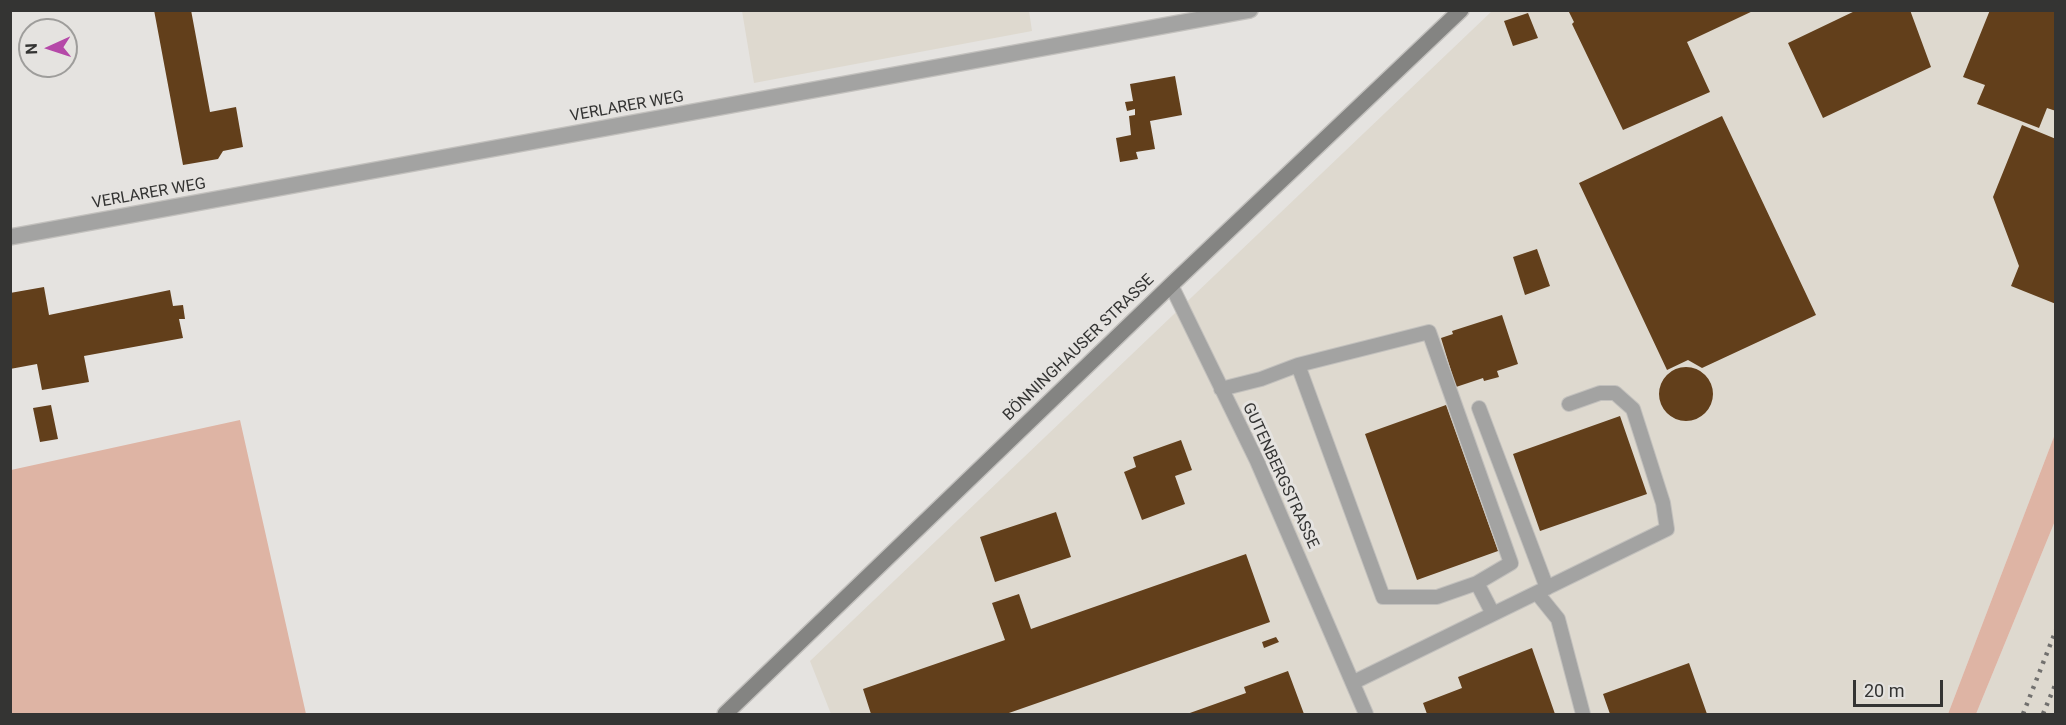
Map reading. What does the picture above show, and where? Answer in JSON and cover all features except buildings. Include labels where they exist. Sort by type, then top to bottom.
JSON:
[{"type":"main road","name":"BÖNNINGHAUSER STRASSE","points":[[725,714],[1461,10]]},
{"type":"street","name":"VERLARER WEG","points":[[10,237],[1250,10]]},
{"type":"lane","name":"GUTENBERGSTRASSE","points":[[1171,285],[1257,461],[1366,714]]},
{"type":"lane","points":[[1221,389],[1261,379],[1298,365],[1429,332],[1511,563],[1477,583],[1437,597],[1383,597],[1298,365]]},
{"type":"lane","points":[[1354,682],[1667,530],[1663,503],[1633,409],[1616,393],[1600,393],[1569,404]]},
{"type":"lane","points":[[1479,408],[1542,591],[1558,619],[1583,714]]},
{"type":"lane","points":[[1477,583],[1493,615]]},
{"type":"shaded area","points":[[742,11],[1029,11],[1032,31],[754,83]]},
{"type":"shaded area","points":[[1492,11],[2055,11],[2055,434],[1948,714],[831,714],[810,661]]},
{"type":"shaded area","points":[[240,420],[306,714],[11,714],[11,470]]},
{"type":"shaded area","points":[[2055,434],[2055,521],[1976,714],[1948,714]]},
{"type":"shaded area","points":[[2055,521],[2055,714],[1976,714]]},
{"type":"railway","points":[[2023,714],[2056,630]]},
{"type":"railway","points":[[2043,714],[2056,683]]}]
